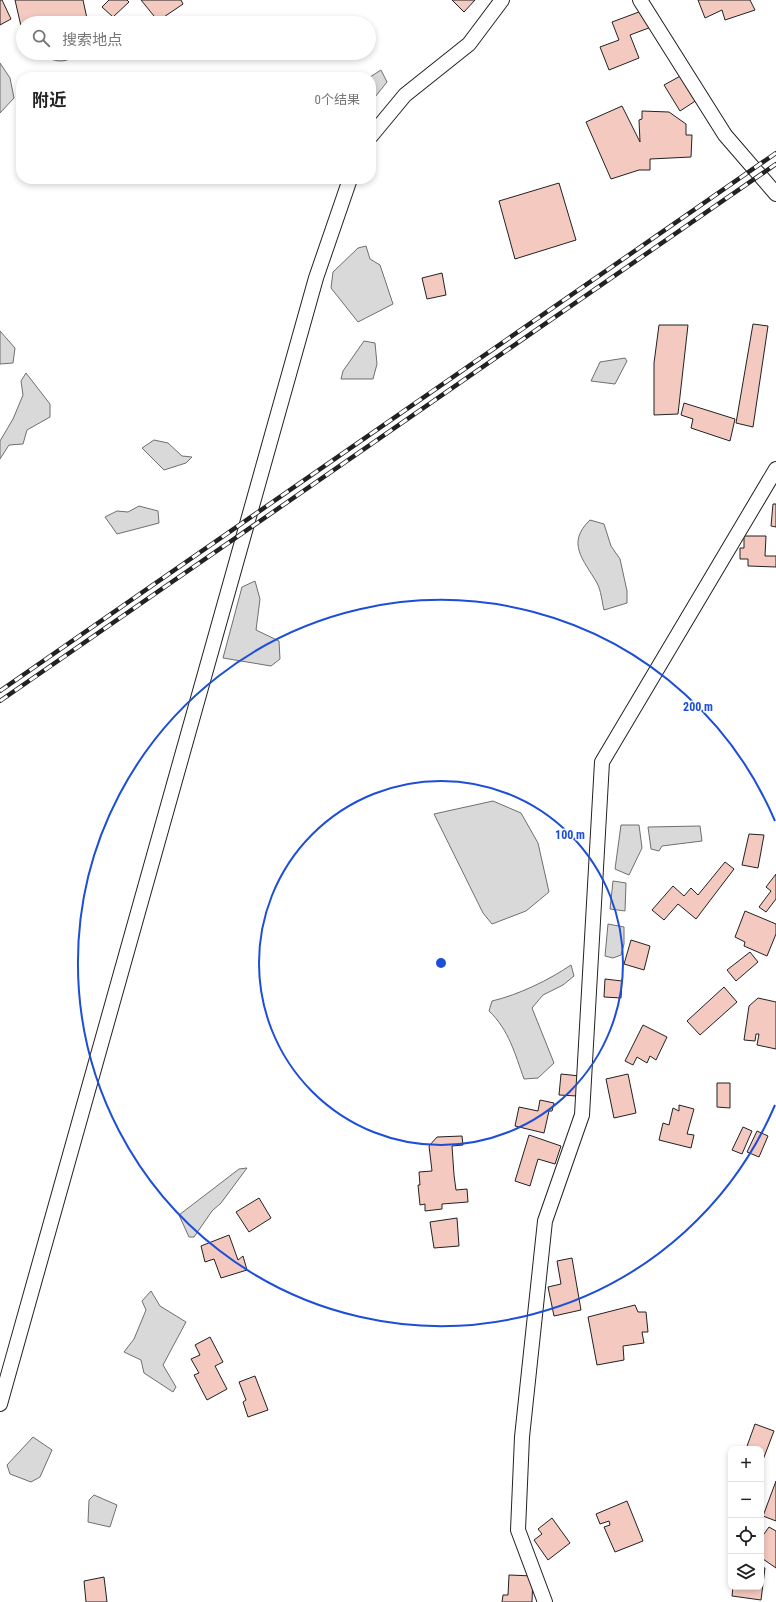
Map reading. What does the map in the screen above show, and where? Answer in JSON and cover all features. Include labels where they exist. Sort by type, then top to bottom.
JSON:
[{"type":"street","points":[[376,130],[405,95],[469,44],[502,0]]},
{"type":"street","points":[[640,0],[725,135],[776,194]]},
{"type":"street","points":[[0,1404],[316,278],[348,184]]},
{"type":"street","points":[[545,1602],[518,1530],[522,1437],[544,1221],[582,1115],[602,762],[776,469]]},
{"type":"shaded area","points":[[0,63],[10,78],[14,98],[0,113]]},
{"type":"shaded area","points":[[381,70],[387,82],[376,96],[376,73]]},
{"type":"shaded area","points":[[366,246],[370,259],[380,265],[393,304],[358,322],[331,288],[333,272],[358,248]]},
{"type":"shaded area","points":[[0,331],[15,348],[13,363],[0,364]]},
{"type":"shaded area","points":[[364,341],[375,343],[377,364],[373,379],[341,379],[343,371]]},
{"type":"shaded area","points":[[625,358],[627,361],[615,384],[591,381],[600,362]]},
{"type":"shaded area","points":[[26,373],[50,404],[50,417],[27,430],[23,444],[9,445],[0,459],[0,441],[13,419],[23,395],[21,381]]},
{"type":"shaded area","points":[[154,440],[168,443],[182,456],[192,457],[186,463],[164,470],[142,448]]},
{"type":"shaded area","points":[[139,506],[158,511],[159,523],[117,534],[105,517],[117,511],[128,512]]},
{"type":"shaded area","points":[[590,520],[604,524],[611,546],[620,559],[627,591],[627,603],[604,610],[598,586],[579,551],[579,536],[583,528]]},
{"type":"shaded area","points":[[255,581],[260,599],[256,630],[279,641],[280,659],[271,666],[223,658],[242,587]]},
{"type":"shaded area","points":[[493,801],[521,813],[538,843],[549,892],[526,911],[492,924],[483,913],[434,814]]},
{"type":"shaded area","points":[[621,825],[639,825],[642,848],[629,875],[615,869]]},
{"type":"shaded area","points":[[700,826],[702,841],[662,846],[659,851],[651,849],[648,827]]},
{"type":"shaded area","points":[[613,881],[626,883],[625,911],[610,909]]},
{"type":"shaded area","points":[[608,924],[624,927],[624,944],[621,955],[613,958],[605,956]]},
{"type":"shaded area","points":[[571,965],[574,976],[563,985],[543,995],[532,1008],[554,1063],[538,1078],[524,1079],[502,1026],[489,1011],[492,1001],[512,995],[533,986]]},
{"type":"shaded area","points":[[247,1168],[221,1203],[212,1211],[194,1237],[189,1237],[179,1215],[239,1169]]},
{"type":"shaded area","points":[[151,1291],[160,1306],[186,1322],[163,1365],[176,1387],[173,1392],[144,1373],[141,1360],[124,1352],[134,1339],[146,1310],[142,1301]]},
{"type":"shaded area","points":[[33,1437],[52,1450],[40,1477],[31,1482],[10,1474],[7,1465]]},
{"type":"shaded area","points":[[94,1495],[117,1505],[110,1527],[88,1522],[89,1500]]},
{"type":"building","points":[[0,0],[2,0],[11,19],[0,25]]},
{"type":"building","points":[[15,0],[83,0],[86,16],[19,16]]},
{"type":"building","points":[[109,0],[127,0],[129,2],[114,16],[112,16],[102,7]]},
{"type":"building","points":[[141,0],[181,0],[183,4],[165,16],[154,16]]},
{"type":"building","points":[[452,0],[475,0],[464,12]]},
{"type":"building","points":[[698,0],[750,0],[755,10],[725,20],[722,10],[705,18]]},
{"type":"building","points":[[647,9],[654,26],[630,35],[639,58],[609,70],[600,47],[619,40],[612,22]]},
{"type":"building","points":[[684,74],[700,98],[680,111],[664,85]]},
{"type":"building","points":[[622,106],[640,142],[639,120],[642,119],[642,111],[669,112],[686,124],[686,135],[692,135],[691,157],[650,159],[650,170],[639,170],[611,179],[586,122]]},
{"type":"building","points":[[559,183],[576,240],[515,259],[499,201]]},
{"type":"building","points":[[442,273],[446,295],[427,299],[422,278]]},
{"type":"building","points":[[753,324],[768,326],[753,427],[736,423]]},
{"type":"building","points":[[659,325],[688,325],[678,414],[654,415],[654,363]]},
{"type":"building","points":[[684,403],[735,419],[730,441],[691,428],[693,419],[681,415]]},
{"type":"building","points":[[773,504],[776,504],[776,527],[771,526]]},
{"type":"building","points":[[744,536],[766,536],[765,556],[776,556],[776,567],[748,566],[748,559],[740,559],[740,548],[744,548]]},
{"type":"building","points":[[749,834],[764,835],[758,868],[742,865]]},
{"type":"building","points":[[725,862],[734,869],[696,919],[678,904],[664,920],[652,910],[673,886],[684,896],[691,888],[698,895]]},
{"type":"building","points":[[776,874],[776,899],[766,912],[759,907],[771,891],[766,887]]},
{"type":"building","points":[[745,911],[776,924],[776,934],[767,956],[744,946],[745,942],[735,937]]},
{"type":"building","points":[[631,940],[650,946],[644,970],[624,964]]},
{"type":"building","points":[[750,952],[758,962],[736,981],[727,970]]},
{"type":"building","points":[[605,979],[622,981],[621,998],[604,997]]},
{"type":"building","points":[[724,987],[737,1002],[700,1035],[687,1021]]},
{"type":"building","points":[[758,998],[776,1002],[776,1049],[757,1045],[759,1034],[756,1034],[755,1041],[744,1040],[749,1006]]},
{"type":"building","points":[[643,1025],[667,1037],[656,1060],[650,1056],[647,1063],[637,1057],[633,1065],[625,1061]]},
{"type":"building","points":[[561,1074],[580,1076],[577,1096],[559,1095]]},
{"type":"building","points":[[628,1074],[636,1113],[614,1118],[606,1079]]},
{"type":"building","points":[[717,1083],[730,1083],[730,1108],[717,1107]]},
{"type":"building","points":[[540,1100],[554,1103],[552,1111],[549,1111],[544,1133],[515,1126],[519,1107],[538,1111]]},
{"type":"building","points":[[679,1105],[694,1109],[687,1134],[694,1135],[691,1148],[659,1140],[663,1123],[669,1125],[673,1108],[679,1111]]},
{"type":"building","points":[[743,1127],[752,1131],[742,1154],[732,1150]]},
{"type":"building","points":[[757,1131],[768,1136],[759,1157],[747,1152]]},
{"type":"building","points":[[529,1135],[561,1146],[555,1164],[538,1159],[530,1186],[515,1181]]},
{"type":"building","points":[[462,1136],[463,1145],[452,1146],[454,1175],[456,1190],[467,1189],[468,1202],[442,1204],[442,1209],[425,1211],[425,1204],[420,1205],[418,1185],[420,1185],[419,1172],[432,1171],[429,1146],[437,1137]]},
{"type":"building","points":[[259,1198],[271,1218],[249,1232],[236,1212]]},
{"type":"building","points":[[457,1218],[459,1246],[434,1248],[430,1222]]},
{"type":"building","points":[[229,1235],[238,1260],[243,1256],[247,1270],[221,1278],[214,1259],[205,1262],[201,1246]]},
{"type":"building","points":[[572,1258],[581,1310],[554,1316],[548,1287],[561,1284],[557,1261]]},
{"type":"building","points":[[635,1305],[638,1312],[646,1312],[648,1332],[642,1332],[644,1343],[623,1346],[624,1360],[597,1365],[588,1317]]},
{"type":"building","points":[[210,1337],[223,1362],[215,1366],[227,1389],[207,1400],[194,1375],[199,1373],[191,1359],[200,1355],[195,1345]]},
{"type":"building","points":[[255,1376],[268,1410],[248,1417],[243,1402],[246,1400],[239,1382]]},
{"type":"building","points":[[755,1424],[774,1431],[764,1457],[764,1446],[747,1446]]},
{"type":"building","points":[[776,1481],[776,1521],[764,1516]]},
{"type":"building","points":[[627,1501],[643,1541],[615,1552],[604,1527],[610,1525],[609,1521],[600,1524],[596,1514]]},
{"type":"building","points":[[552,1518],[570,1543],[548,1560],[534,1540],[542,1534],[538,1529]]},
{"type":"building","points":[[769,1527],[776,1531],[776,1568],[764,1560],[764,1534]]},
{"type":"building","points":[[509,1575],[533,1576],[532,1602],[502,1602],[503,1595],[508,1595]]},
{"type":"building","points":[[104,1577],[107,1602],[86,1602],[84,1581]]},
{"type":"building","points":[[733,1590],[762,1590],[761,1600],[732,1596]]},
{"type":"railway","points":[[0,691],[776,153]]},
{"type":"railway","points":[[0,701],[776,164]]}]
